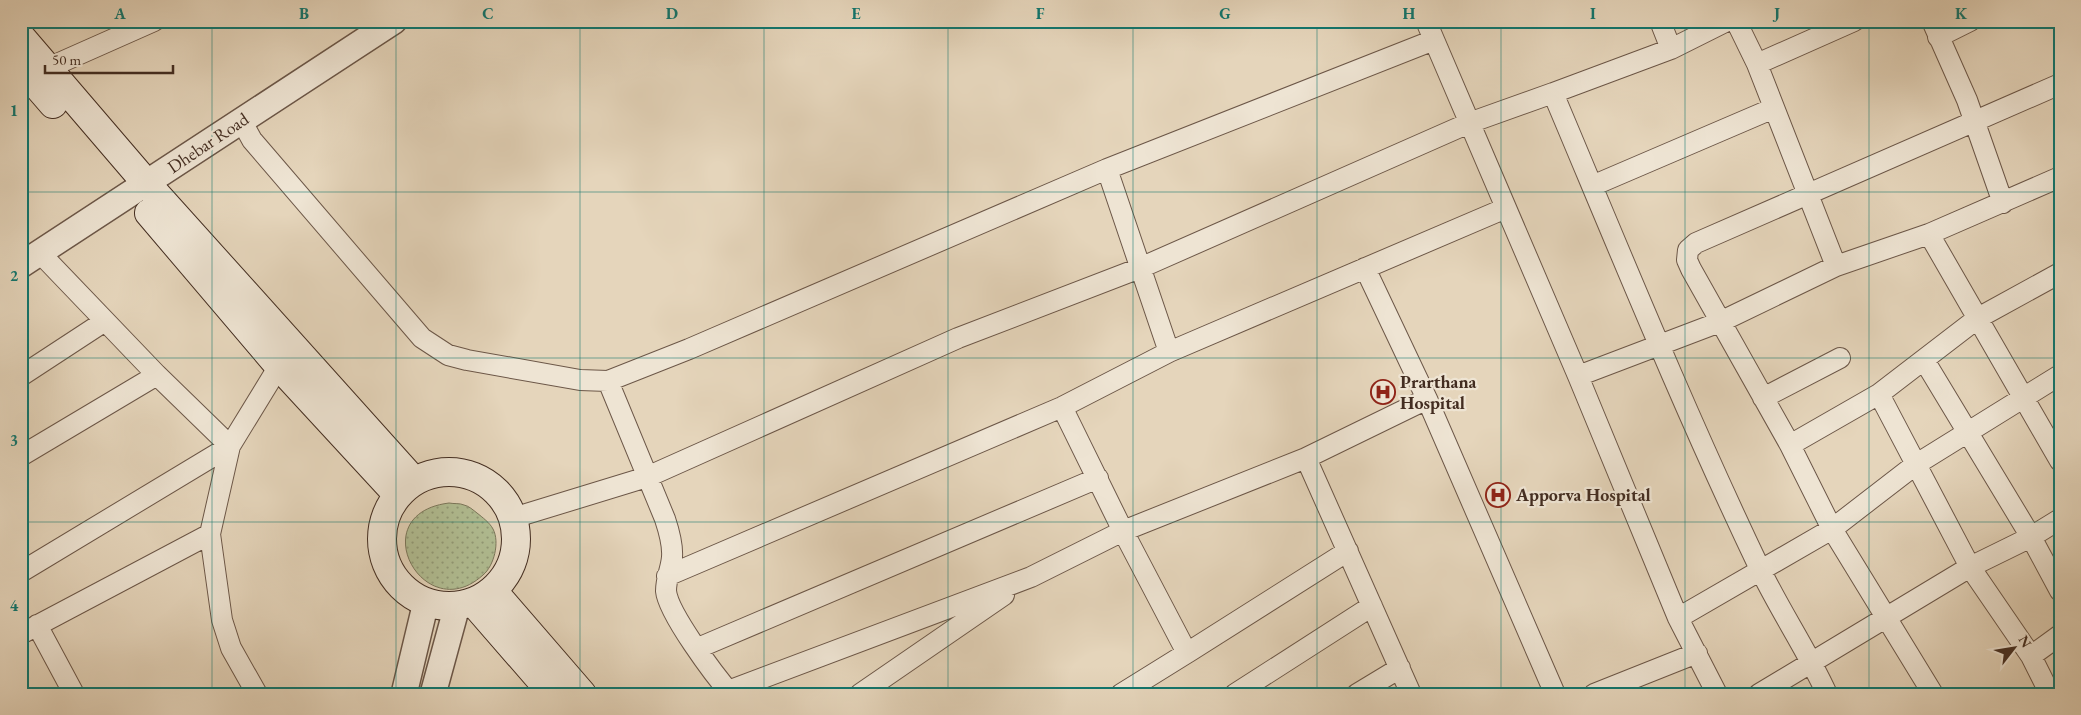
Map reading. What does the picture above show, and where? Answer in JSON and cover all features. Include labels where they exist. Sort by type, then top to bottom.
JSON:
[{"type":"main road","points":[[21,37],[48,68],[279,366],[406,488]]},
{"type":"main road","points":[[21,67],[140,189],[406,488]]},
{"type":"main road","points":[[453,471],[473,476],[490,485],[504,500],[513,518],[517,538],[514,557],[506,576],[474,599],[441,606],[426,602],[407,591],[393,575],[384,555],[382,534],[385,520],[406,488],[433,473],[453,471]]},
{"type":"main road","points":[[474,599],[553,694]]},
{"type":"main road","points":[[474,599],[582,694]]},
{"type":"street","points":[[48,68],[154,21]]},
{"type":"street","name":"Dhebar Road","points":[[31,259],[394,21]]},
{"type":"street","points":[[1426,21],[1578,376],[1678,618],[1718,694]]},
{"type":"street","points":[[1660,21],[1671,49]]},
{"type":"street","points":[[513,518],[647,477],[958,338],[1140,268],[1469,123],[1553,94],[1671,49],[1727,21]]},
{"type":"street","points":[[1736,21],[1757,64],[1836,266]]},
{"type":"street","points":[[1757,64],[1854,21]]},
{"type":"street","points":[[1970,21],[1935,29],[1967,100],[2003,203]]},
{"type":"street","points":[[241,120],[258,148],[422,338],[436,348],[448,355],[467,360],[580,380],[608,381],[689,349],[1107,169],[1434,40]]},
{"type":"street","points":[[1933,694],[1832,529],[1790,445],[1687,260],[1688,250],[1696,243],[2060,84]]},
{"type":"street","points":[[1553,94],[1657,346],[1760,570],[1812,660],[1827,694]]},
{"type":"street","points":[[1592,186],[1774,108]]},
{"type":"street","points":[[1107,169],[1169,352]]},
{"type":"street","points":[[1578,376],[1720,322],[1836,266],[1930,234],[2060,177]]},
{"type":"street","points":[[667,576],[1062,407],[1169,352],[1506,208]]},
{"type":"street","points":[[1930,234],[2060,461]]},
{"type":"street","points":[[31,259],[105,321],[157,376],[230,446]]},
{"type":"street","points":[[1365,268],[1427,399],[1555,694]]},
{"type":"street","points":[[1790,445],[1879,394],[1978,318],[2060,273]]},
{"type":"street","points":[[21,376],[105,321]]},
{"type":"street","points":[[1763,398],[1840,358]]},
{"type":"street","points":[[1924,360],[2031,537],[2060,591]]},
{"type":"street","points":[[257,694],[231,648],[222,620],[210,534],[230,446],[279,366]]},
{"type":"street","points":[[1678,618],[1832,529],[1915,465],[2060,375]]},
{"type":"street","points":[[21,456],[157,376]]},
{"type":"street","points":[[608,381],[665,519],[671,541],[672,557],[667,576],[666,593],[673,614],[698,648],[726,692],[1031,577],[1123,531],[1306,458],[1427,399]]},
{"type":"street","points":[[1879,394],[1970,567],[2031,656],[2050,694]]},
{"type":"street","points":[[1062,407],[1123,531],[1187,653]]},
{"type":"street","points":[[21,572],[230,446]]},
{"type":"street","points":[[1306,458],[1412,694]]},
{"type":"street","points":[[698,648],[1098,478]]},
{"type":"street","points":[[1759,694],[1812,660],[1970,567],[2031,537],[2060,519]]},
{"type":"street","points":[[71,693],[29,630],[210,534]]},
{"type":"street","points":[[1121,694],[1348,551]]},
{"type":"street","points":[[860,694],[1031,577]]},
{"type":"street","points":[[433,694],[474,599]]},
{"type":"street","points":[[404,694],[426,602]]},
{"type":"street","points":[[1235,694],[1372,606]]},
{"type":"street","points":[[2031,656],[2060,635]]},
{"type":"street","points":[[1594,694],[1634,687],[1697,653]]},
{"type":"street","points":[[1357,694],[1400,668]]},
{"type":"green space","points":[[449,503],[461,504],[471,508],[492,527],[496,540],[495,554],[487,571],[461,588],[440,588],[423,579],[411,563],[406,545],[409,526],[423,511]]},
{"type":"place","name":"Prarthana Hospital","points":[[1383,392]]},
{"type":"place","name":"Apporva Hospital","points":[[1498,495]]}]
